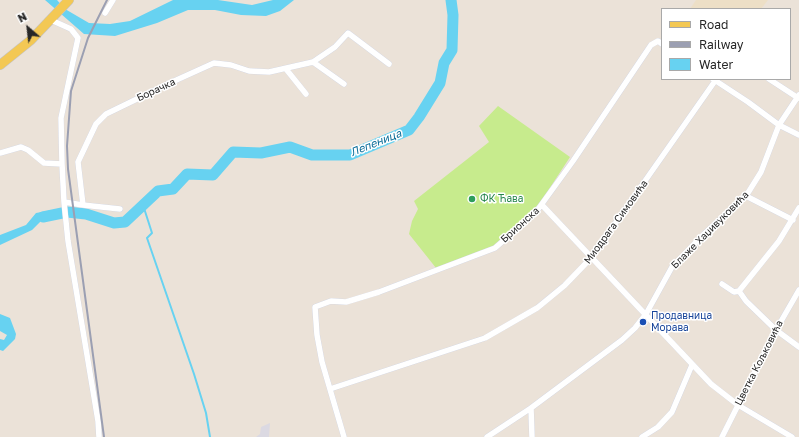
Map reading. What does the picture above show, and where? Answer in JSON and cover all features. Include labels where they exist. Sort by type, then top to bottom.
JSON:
[{"type":"main road","points":[[0,65],[21,49],[69,0]]},
{"type":"street","points":[[105,13],[113,0]]},
{"type":"street","points":[[52,19],[76,34],[78,40],[61,118],[64,209],[98,421],[99,437]]},
{"type":"street","name":"Борачка","points":[[83,205],[78,162],[96,124],[106,114],[214,63],[231,65],[249,71],[269,72],[286,69],[313,62],[335,47],[348,33],[389,64]]},
{"type":"street","name":"Брионска","points":[[330,389],[317,335],[315,307],[331,300],[346,302],[379,292],[478,256],[495,248],[542,205],[651,45],[658,41],[661,43]]},
{"type":"street","points":[[313,62],[344,84]]},
{"type":"street","points":[[286,69],[306,94]]},
{"type":"street","points":[[714,80],[748,102],[779,125],[799,135]]},
{"type":"street","name":"Миодрага Симовића","points":[[330,389],[485,338],[537,308],[565,285],[591,258],[714,80]]},
{"type":"street","points":[[771,80],[798,96]]},
{"type":"street","name":"Блаже Хаџивуковића","points":[[487,437],[532,408],[622,340],[646,314],[672,267],[704,234],[746,196],[761,172],[779,125],[798,96]]},
{"type":"street","points":[[0,153],[21,147],[28,150],[39,161],[44,163],[62,164]]},
{"type":"street","points":[[746,196],[793,220]]},
{"type":"street","points":[[64,202],[120,209]]},
{"type":"street","points":[[542,205],[646,314],[692,365],[712,384],[738,405],[792,437]]},
{"type":"street","points":[[722,284],[734,292],[739,291],[779,241],[799,208]]},
{"type":"street","name":"Цветка Кољковића","points":[[722,437],[776,330],[799,290]]},
{"type":"street","points":[[739,291],[746,301],[776,330],[799,347]]},
{"type":"street","points":[[642,437],[658,427],[672,412],[692,365]]},
{"type":"street","points":[[330,389],[344,437]]},
{"type":"street","points":[[532,408],[532,437]]},
{"type":"shaded area","points":[[696,0],[768,0],[762,8],[691,8]]},
{"type":"shaded area","points":[[270,423],[269,437],[256,437],[260,434],[261,427]]},
{"type":"green space","points":[[498,106],[570,157],[540,203],[491,248],[436,268],[409,234],[412,221],[418,209],[414,201],[489,142],[479,126]]},
{"type":"water","points":[[45,0],[57,0],[65,9],[89,23],[110,24],[130,21],[173,0],[218,0],[252,5],[273,0],[294,0],[280,11],[266,16],[241,15],[215,10],[188,10],[157,23],[115,36],[84,34]]},
{"type":"water","points":[[58,209],[58,217],[43,219],[32,230],[0,245],[0,235],[26,225],[36,213]]},
{"type":"water","points":[[0,314],[10,318],[16,334],[15,339],[3,351],[0,350],[0,339],[4,340],[7,335],[0,331]]},
{"type":"waterway","name":"Лепеница","points":[[43,217],[67,212],[86,214],[114,223],[125,222],[158,191],[173,189],[187,174],[213,175],[233,152],[261,153],[290,147],[312,155],[350,155],[409,130],[440,83],[444,63],[452,50],[453,15],[451,0]]},
{"type":"waterway","points":[[143,205],[152,233],[147,238],[194,374],[206,413],[210,437]]},
{"type":"railway","points":[[104,437],[68,169],[67,146],[71,91],[88,38],[107,0]]},
{"type":"place","name":"ФК Ћава","points":[[472,199]]},
{"type":"place","name":"Продавница Морава","points":[[643,322]]}]
